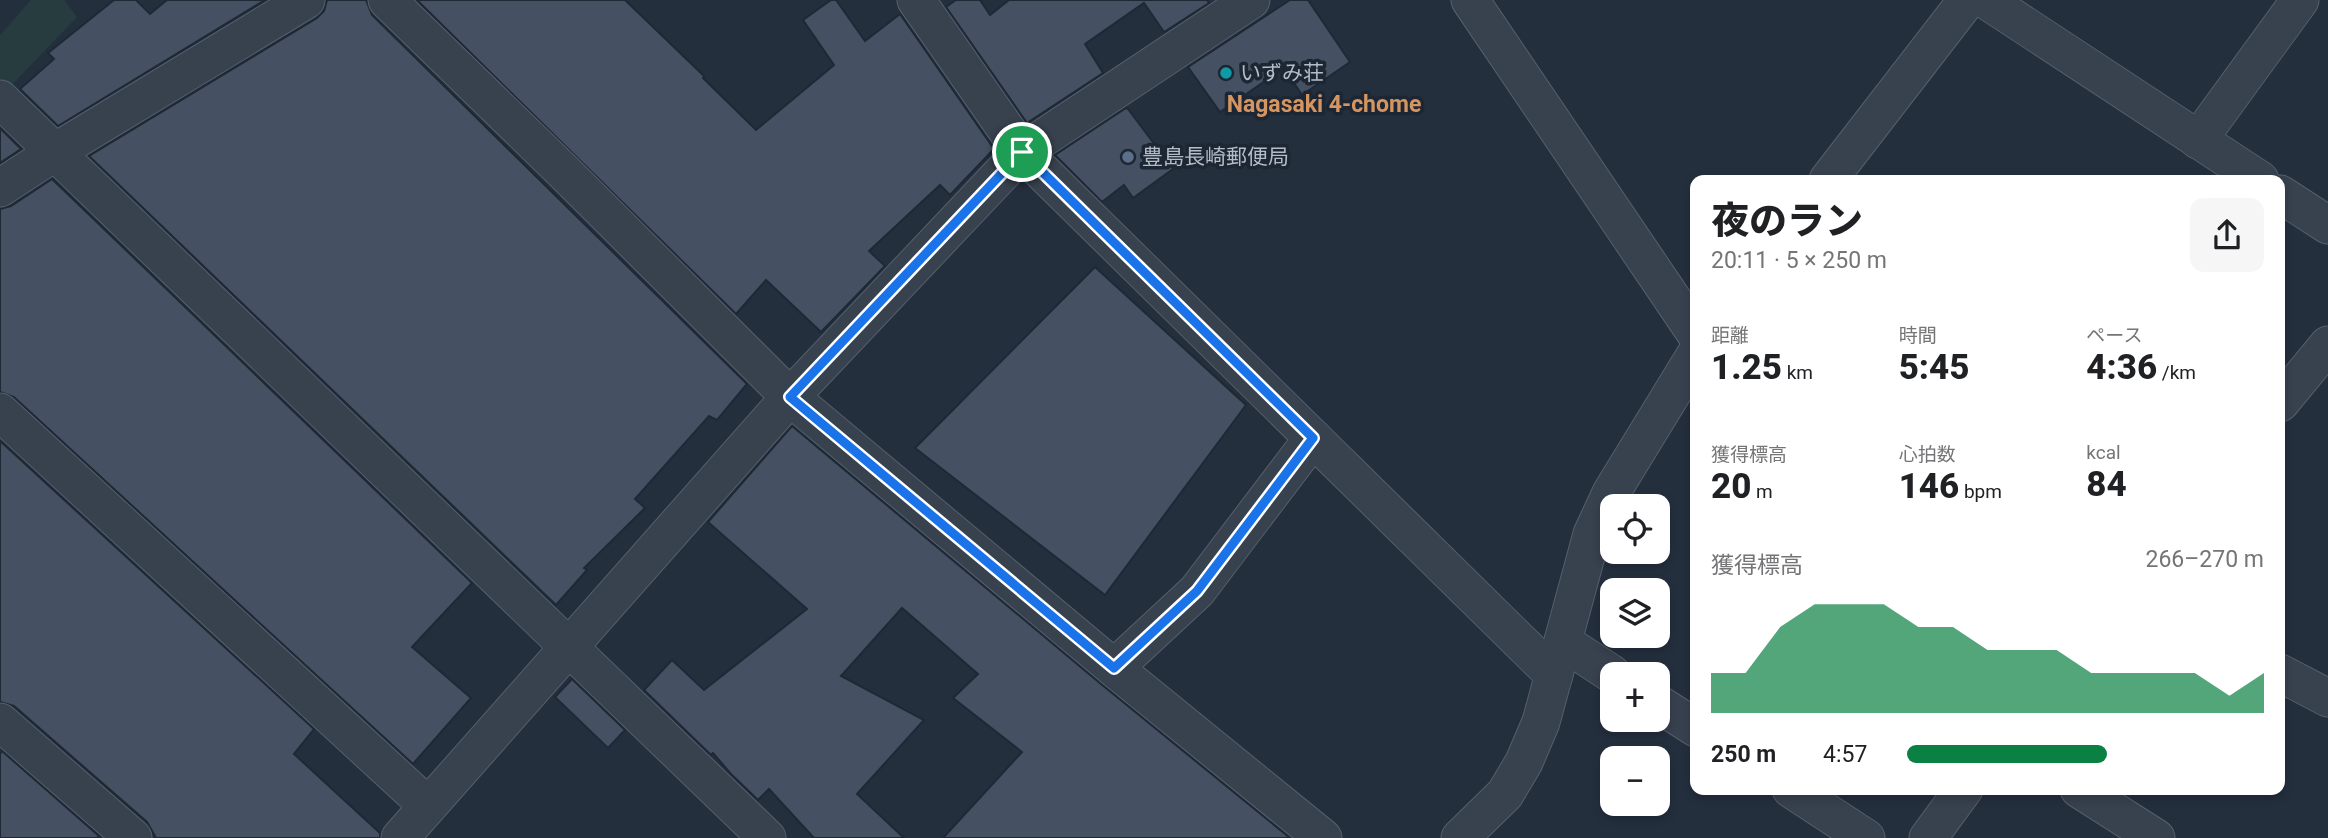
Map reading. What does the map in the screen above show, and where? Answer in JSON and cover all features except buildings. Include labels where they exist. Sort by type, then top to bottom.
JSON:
[{"type":"street","points":[[0,188],[306,0]]},
{"type":"street","points":[[387,0],[790,397],[1114,668],[1323,838]]},
{"type":"street","points":[[916,0],[1022,152],[1313,438],[1559,659],[1600,671]]},
{"type":"street","points":[[1470,0],[1690,325]]},
{"type":"street","points":[[1832,175],[1967,0]]},
{"type":"street","points":[[1986,0],[2252,175]]},
{"type":"street","points":[[2198,139],[2300,0]]},
{"type":"street","points":[[402,837],[790,397],[1022,152],[1235,5]]},
{"type":"street","points":[[0,99],[767,838]]},
{"type":"street","points":[[2285,197],[2328,225]]},
{"type":"street","points":[[2285,397],[2328,345]]},
{"type":"street","points":[[1460,838],[1505,794],[1517,772],[1541,722],[1592,534],[1611,493],[1690,364]]},
{"type":"street","points":[[0,412],[428,806]]},
{"type":"street","points":[[1114,668],[1197,591],[1313,438]]},
{"type":"street","points":[[2285,676],[2328,698]]},
{"type":"street","points":[[1670,711],[1690,724]]},
{"type":"street","points":[[0,722],[133,838]]},
{"type":"street","points":[[1800,795],[1866,838]]},
{"type":"street","points":[[1928,838],[1960,795]]},
{"type":"street","points":[[2088,795],[2156,838]]},
{"type":"green space","points":[[31,0],[64,0],[77,17],[7,90],[0,80],[0,35]]},
{"type":"place","name":"いずみ荘","points":[[1226,73]]},
{"type":"place","name":"豊島長崎郵便局","points":[[1128,157]]},
{"type":"district","name":"Nagasaki 4-chome","points":[[1324,104]]},
{"type":"route","points":[[1022,152],[1313,438],[1197,591],[1114,668],[790,397],[1022,152]]}]
